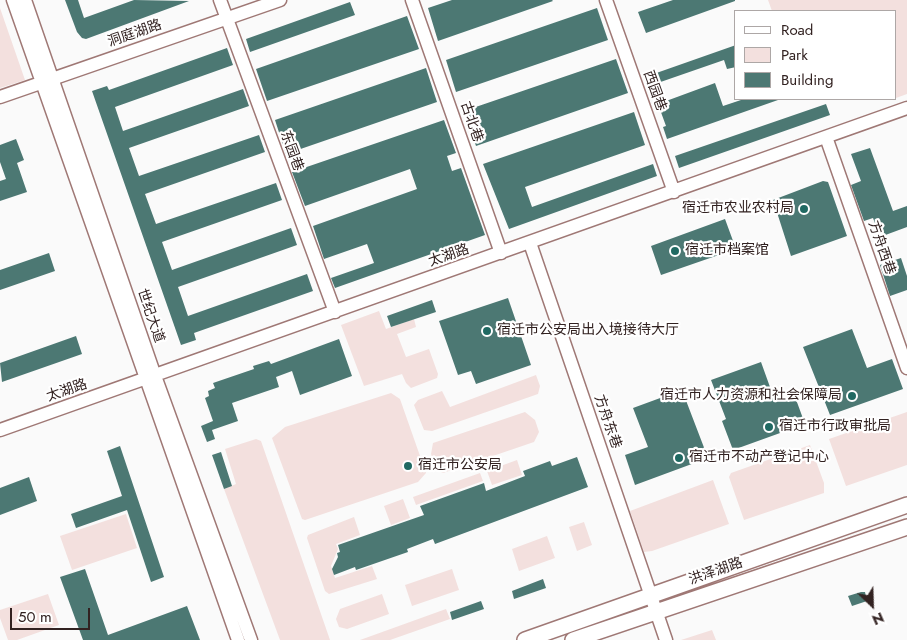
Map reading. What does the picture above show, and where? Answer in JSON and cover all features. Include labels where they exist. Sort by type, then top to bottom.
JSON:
[{"type":"main road","name":"洪泽湖路","points":[[524,640],[907,505]]},
{"type":"main road","name":"洪泽湖路","points":[[574,640],[907,526]]},
{"type":"main road","points":[[853,545],[907,531]]},
{"type":"street","name":"世纪大道","points":[[13,0],[48,80]]},
{"type":"street","name":"世纪大道","points":[[25,0],[48,80],[151,378],[238,640]]},
{"type":"street","name":"东园巷","points":[[220,0],[335,312]]},
{"type":"street","name":"洞庭湖路","points":[[0,97],[280,0]]},
{"type":"street","name":"古北巷","points":[[412,0],[501,253]]},
{"type":"street","name":"西园巷","points":[[606,0],[674,192]]},
{"type":"street","name":"太湖路","points":[[0,430],[151,378],[907,108]]},
{"type":"street","name":"方舟西巷","points":[[826,137],[907,368]]},
{"type":"street","name":"方舟东巷","points":[[530,243],[666,640]]},
{"type":"street","name":"世纪大道","points":[[151,378],[251,640]]},
{"type":"green space","points":[[768,0],[907,0],[907,94],[897,98],[897,10],[772,10]]},
{"type":"green space","points":[[0,8],[25,80],[0,88]]},
{"type":"green space","points":[[379,311],[386,329],[414,319],[416,327],[397,334],[406,357],[429,349],[438,374],[437,378],[411,388],[406,383],[402,374],[364,386],[341,325]]},
{"type":"green space","points":[[536,375],[540,386],[538,394],[432,431],[424,430],[414,405],[418,400],[442,391],[450,407]]},
{"type":"green space","points":[[391,393],[400,399],[426,473],[418,482],[305,520],[302,519],[272,438],[285,427]]},
{"type":"green space","points":[[525,412],[535,420],[539,432],[534,442],[443,473],[436,470],[431,454],[433,443]]},
{"type":"green space","points":[[907,412],[907,465],[846,486],[829,439]]},
{"type":"green space","points":[[256,439],[261,441],[330,640],[280,640],[224,489],[236,484],[225,449]]},
{"type":"green space","points":[[810,445],[824,483],[824,493],[744,520],[729,477],[731,473]]},
{"type":"green space","points":[[517,460],[522,475],[492,485],[487,471]]},
{"type":"green space","points":[[480,473],[483,481],[416,505],[413,497]]},
{"type":"green space","points":[[713,480],[729,524],[652,551],[644,552],[630,511]]},
{"type":"green space","points":[[403,499],[410,518],[391,525],[384,506]]},
{"type":"green space","points":[[126,514],[137,548],[72,570],[60,536]]},
{"type":"green space","points":[[354,517],[360,535],[336,544],[338,549],[331,566],[335,578],[372,566],[377,579],[329,594],[325,591],[307,538],[308,535]]},
{"type":"green space","points":[[584,522],[592,545],[577,551],[569,527]]},
{"type":"green space","points":[[547,536],[555,558],[519,571],[512,549]]},
{"type":"green space","points":[[452,569],[459,590],[412,606],[405,585]]},
{"type":"green space","points":[[48,594],[59,625],[17,640],[8,640],[0,618],[0,610]]},
{"type":"green space","points":[[382,594],[389,614],[347,629],[339,627],[336,619],[340,609]]},
{"type":"green space","points":[[446,609],[450,619],[390,640],[360,640]]},
{"type":"green space","points":[[712,630],[716,640],[681,640]]},
{"type":"building","points":[[65,0],[78,0],[84,18],[134,0],[189,1],[86,39],[82,38],[77,32]]},
{"type":"building","points":[[452,0],[553,1],[438,41],[428,8]]},
{"type":"building","points":[[673,0],[735,1],[646,33],[638,12]]},
{"type":"building","points":[[350,2],[355,15],[250,52],[246,39]]},
{"type":"building","points":[[597,8],[608,40],[456,92],[446,60]]},
{"type":"building","points":[[407,16],[419,49],[267,101],[256,69]]},
{"type":"building","points":[[734,46],[734,67],[727,69],[724,60],[649,86],[645,77]]},
{"type":"building","points":[[227,48],[233,65],[115,107],[123,131],[243,89],[249,106],[129,148],[139,176],[259,135],[265,152],[145,194],[156,224],[276,183],[282,200],[162,242],[172,270],[291,228],[297,245],[178,287],[188,316],[307,274],[313,291],[194,333],[196,340],[181,345],[92,91],[107,86],[109,90]]},
{"type":"building","points":[[616,59],[628,93],[476,146],[464,111]]},
{"type":"building","points":[[426,68],[437,102],[286,154],[275,120]]},
{"type":"building","points":[[715,83],[723,106],[741,100],[778,100],[667,139],[663,127],[666,126],[658,104]]},
{"type":"building","points":[[826,104],[830,115],[679,168],[675,156]]},
{"type":"building","points":[[634,112],[645,145],[525,187],[532,207],[653,164],[657,176],[509,229],[483,164]]},
{"type":"building","points":[[444,120],[456,153],[447,156],[452,171],[461,168],[485,235],[335,288],[331,278],[374,263],[367,244],[324,259],[313,226],[417,189],[410,169],[305,206],[292,172]]},
{"type":"building","points":[[16,139],[24,160],[17,163],[27,192],[0,201],[0,181],[6,179],[0,162],[0,145]]},
{"type":"building","points":[[870,148],[893,211],[907,206],[907,227],[880,237],[873,218],[864,221],[851,185],[861,181],[851,154]]},
{"type":"building","points":[[823,181],[828,182],[847,236],[791,256],[773,200]]},
{"type":"building","points":[[725,219],[736,249],[661,275],[651,246]]},
{"type":"building","points":[[49,253],[55,271],[0,290],[0,270]]},
{"type":"building","points":[[901,258],[907,276],[907,290],[890,296],[880,265]]},
{"type":"building","points":[[508,298],[531,365],[476,384],[471,371],[458,375],[439,321]]},
{"type":"building","points":[[432,300],[436,312],[391,327],[387,316]]},
{"type":"building","points":[[852,329],[867,368],[892,359],[903,389],[830,415],[803,347]]},
{"type":"building","points":[[76,336],[82,354],[2,382],[0,363]]},
{"type":"building","points":[[339,339],[352,376],[300,395],[292,371],[276,377],[279,387],[232,403],[238,421],[212,430],[215,439],[207,442],[201,426],[213,421],[205,398],[209,396],[208,391],[215,388],[213,383],[254,369],[253,366],[269,361],[271,364]]},
{"type":"building","points":[[761,362],[775,401],[794,394],[805,424],[733,450],[722,421],[726,419],[711,380]]},
{"type":"building","points":[[682,390],[708,458],[635,485],[625,455],[648,447],[633,408]]},
{"type":"building","points":[[120,446],[164,577],[151,582],[127,510],[76,528],[71,514],[122,496],[107,451]]},
{"type":"building","points":[[221,452],[232,486],[224,489],[212,455]]},
{"type":"building","points":[[577,457],[588,487],[435,544],[433,539],[407,549],[408,552],[356,570],[355,567],[334,575],[332,569],[338,557],[337,553],[340,552],[338,545],[424,515],[420,506],[484,483],[486,491],[525,476],[523,471],[550,461],[552,466]]},
{"type":"building","points":[[29,477],[37,501],[0,515],[0,488]]},
{"type":"building","points":[[85,569],[108,635],[187,606],[200,640],[83,640],[60,577]]},
{"type":"building","points":[[543,579],[546,588],[514,599],[512,591]]},
{"type":"building","points":[[865,592],[867,601],[852,606],[848,596]]},
{"type":"building","points":[[481,601],[484,609],[452,620],[450,612]]},
{"type":"place","name":"宿迁市农业农村局","points":[[804,209]]},
{"type":"place","name":"宿迁市档案馆","points":[[675,251]]},
{"type":"place","name":"宿迁市公安局出入境接待大厅","points":[[487,331]]},
{"type":"place","name":"宿迁市人力资源和社会保障局","points":[[852,396]]},
{"type":"place","name":"宿迁市行政审批局","points":[[769,427]]},
{"type":"place","name":"宿迁市不动产登记中心","points":[[679,458]]},
{"type":"place","name":"宿迁市公安局","points":[[408,466]]}]
